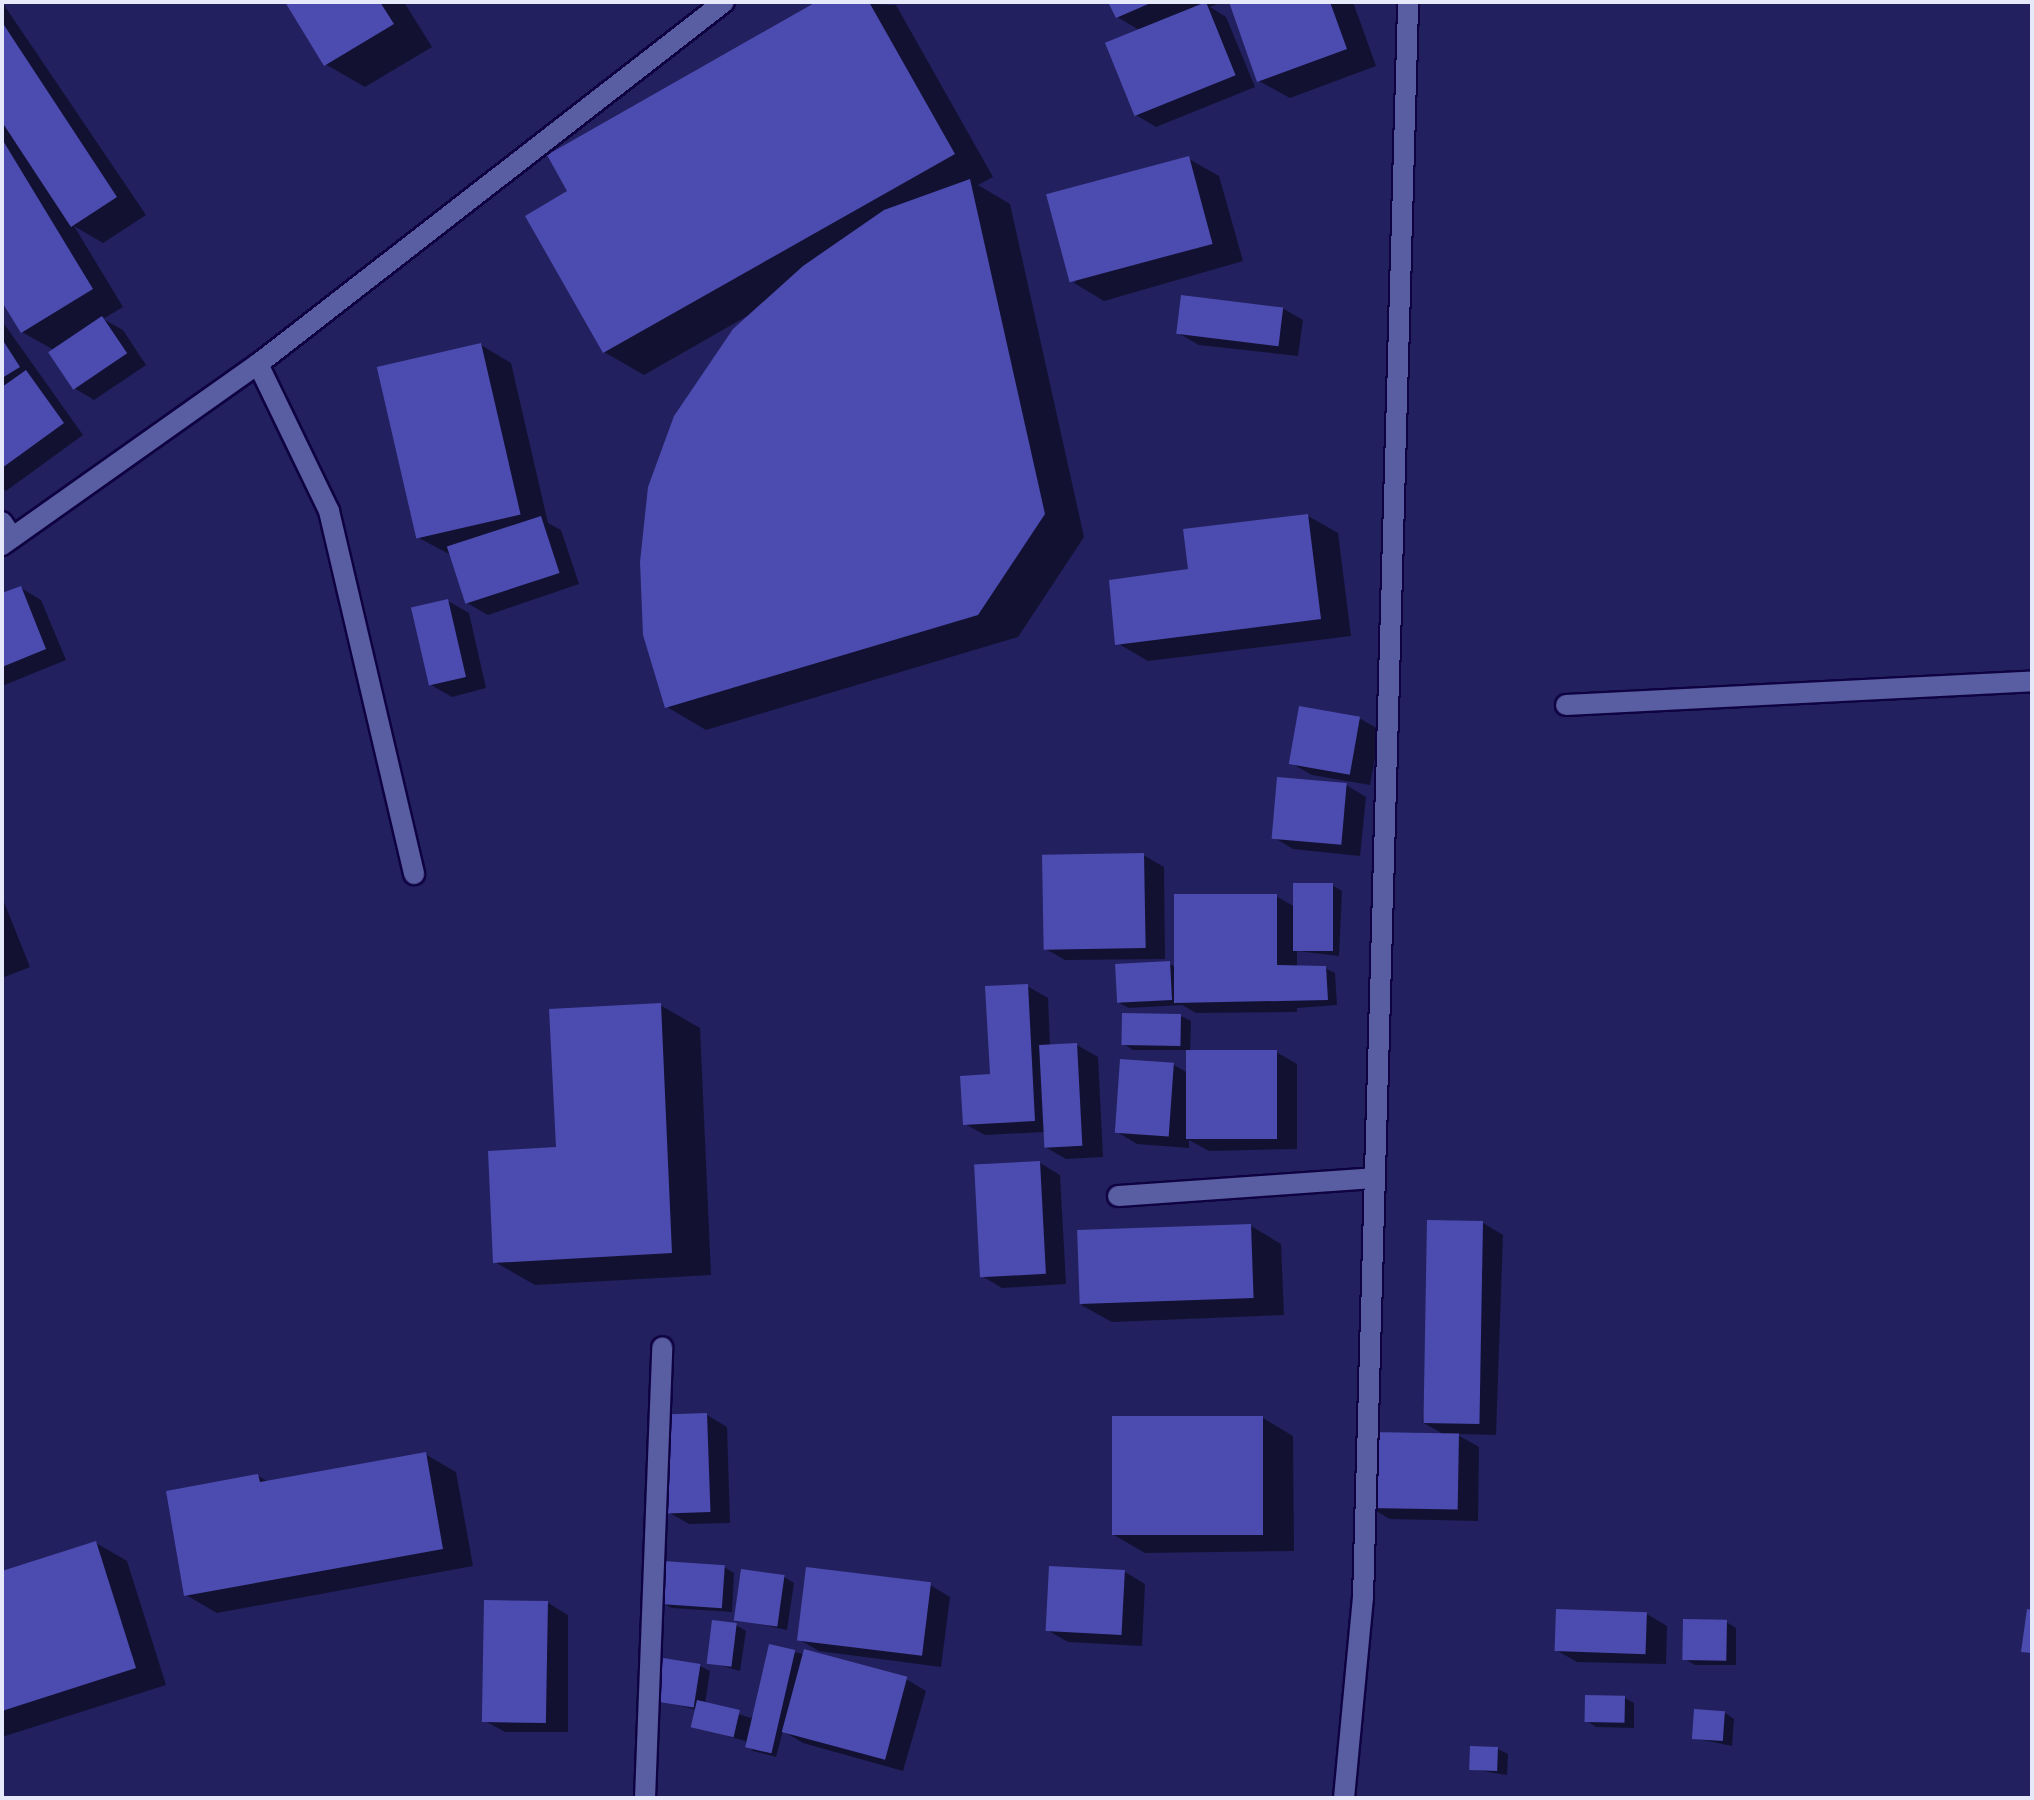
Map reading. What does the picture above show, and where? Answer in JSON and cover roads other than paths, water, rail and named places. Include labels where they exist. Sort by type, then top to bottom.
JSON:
[{"type":"street","points":[[5,535],[258,364],[724,2]]},
{"type":"street","points":[[1344,1798],[1363,1598],[1408,2]]},
{"type":"street","points":[[258,364],[329,511],[414,874]]},
{"type":"street","points":[[1566,705],[2032,681]]},
{"type":"street","points":[[1118,1196],[1374,1178]]},
{"type":"street","points":[[645,1798],[662,1347]]}]
